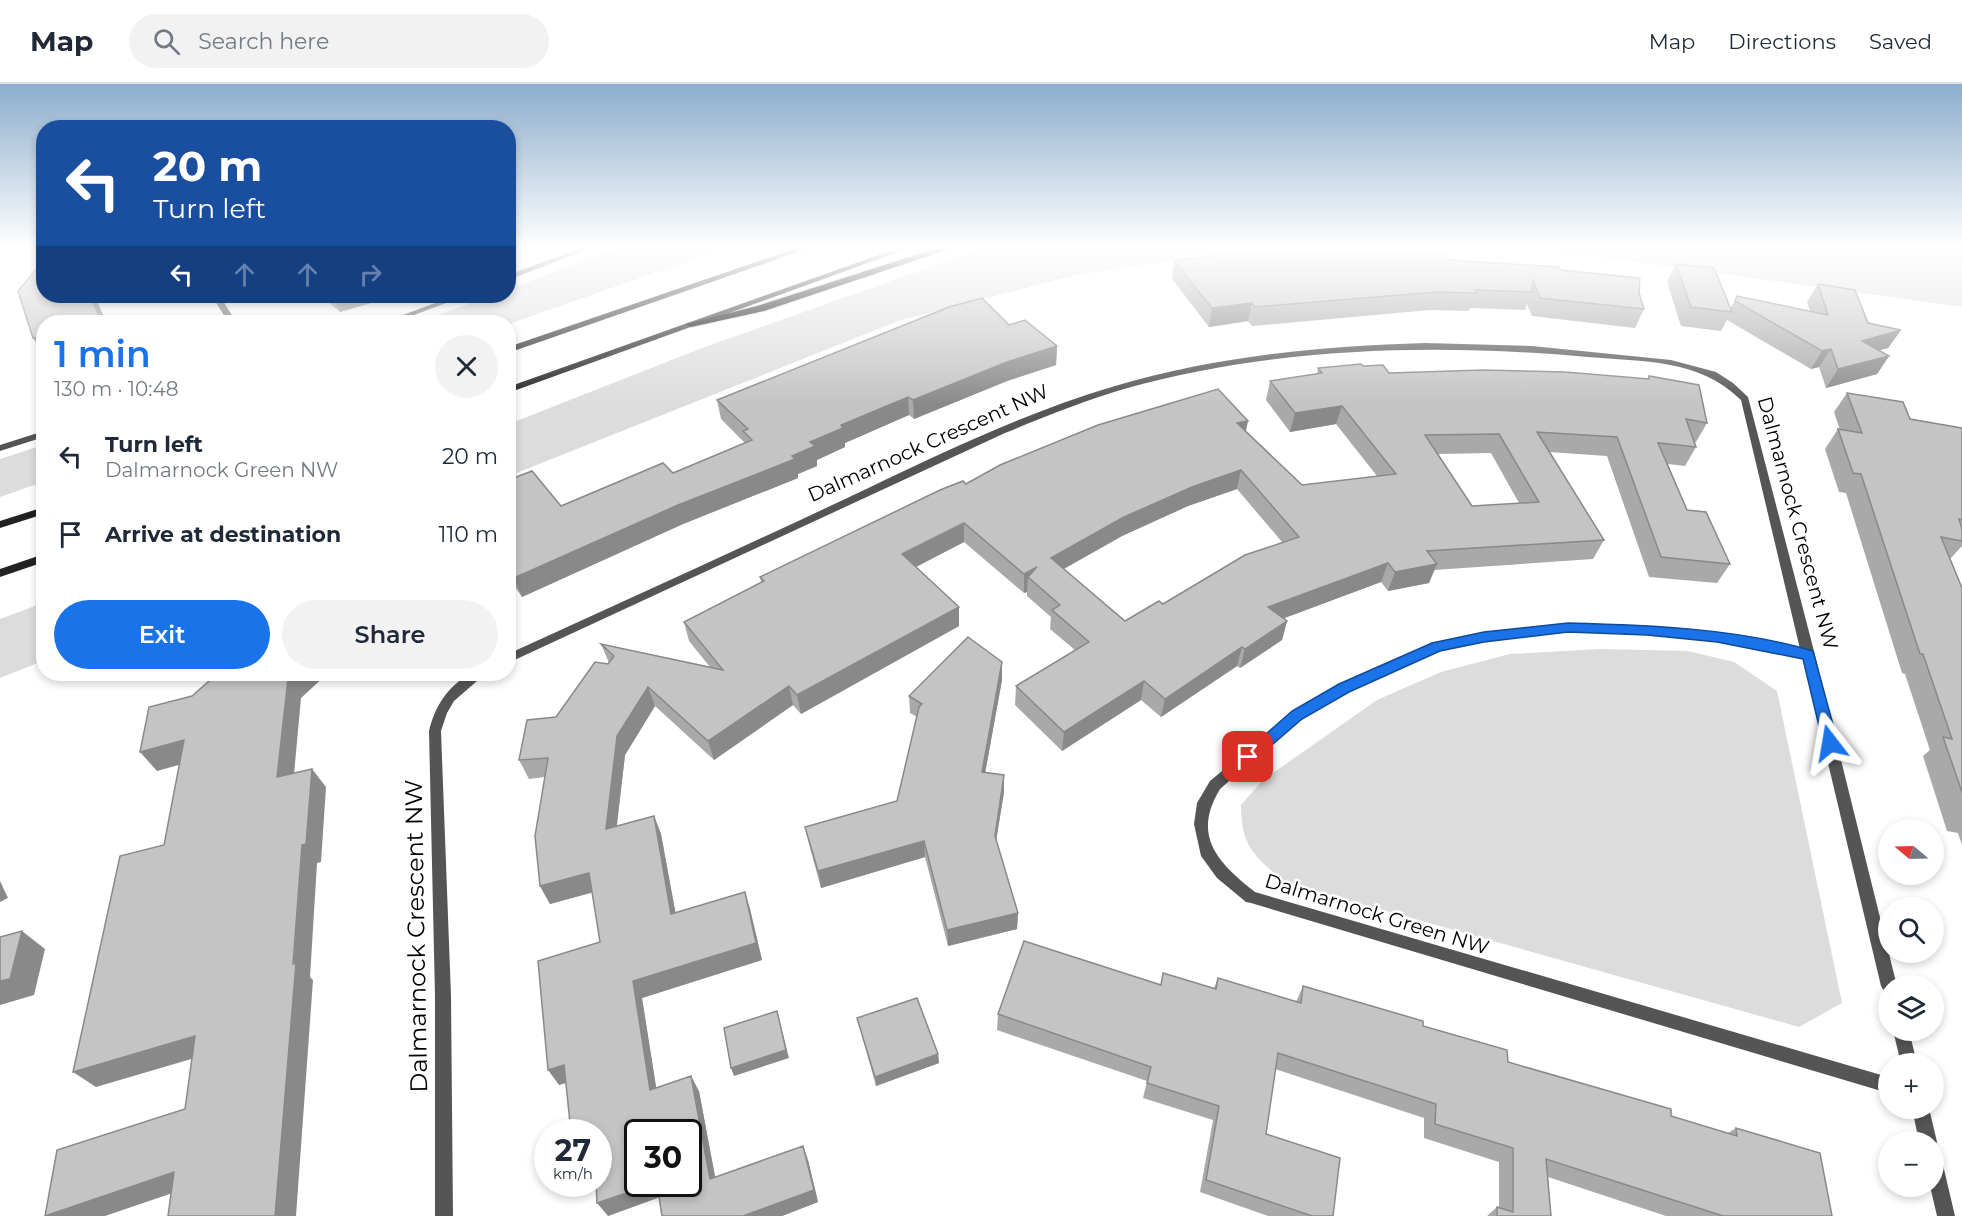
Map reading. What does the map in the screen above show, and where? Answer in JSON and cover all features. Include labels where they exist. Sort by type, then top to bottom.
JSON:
[{"type":"main road","points":[[516,347],[654,300]]},
{"type":"main road","points":[[516,387],[759,300]]},
{"type":"main road","points":[[691,324],[760,309],[788,300]]},
{"type":"main road","points":[[0,525],[36,513]]},
{"type":"main road","points":[[0,573],[36,561]]},
{"type":"street","points":[[407,315],[441,303]]},
{"type":"street","name":"Dalmarnock Crescent NW","points":[[516,655],[984,438],[1107,392],[1159,377],[1247,360],[1390,347],[1543,349],[1683,365],[1715,375],[1734,387],[1745,399],[1887,975]]},
{"type":"street","points":[[0,448],[36,437]]},
{"type":"street","name":"Dalmarnock Green NW","points":[[1809,655],[1717,637],[1647,630],[1568,627],[1484,637],[1437,646],[1344,688],[1297,715],[1215,785],[1204,803],[1201,824],[1206,852],[1222,874],[1251,897],[1878,1082]]},
{"type":"street","name":"Dalmarnock Crescent NW","points":[[444,1216],[443,996],[435,731],[438,716],[450,696],[470,681]]},
{"type":"street","points":[[1942,1197],[1946,1216]]},
{"type":"shaded area","points":[[516,300],[578,300],[516,322],[516,315],[438,315],[471,303],[516,303]]},
{"type":"shaded area","points":[[837,300],[980,300],[898,321],[516,473],[516,421],[702,348]]},
{"type":"shaded area","points":[[1910,300],[1962,300],[1962,307]]},
{"type":"shaded area","points":[[36,447],[36,484],[0,497],[0,459]]},
{"type":"shaded area","points":[[36,606],[36,664],[0,678],[0,619]]},
{"type":"shaded area","points":[[1602,649],[1688,651],[1734,662],[1777,691],[1842,1003],[1799,1027],[1287,883],[1258,858],[1247,842],[1241,805],[1263,780],[1377,700],[1441,672],[1510,654]]},
{"type":"building","points":[[21,300],[36,300],[36,303],[93,303],[99,315],[36,315],[36,337],[33,338]]},
{"type":"building","points":[[984,300],[1009,325],[1025,320],[1057,346],[1007,362],[913,400],[908,397],[841,425],[843,428],[810,442],[815,446],[792,456],[795,459],[678,505],[516,577],[516,477],[532,471],[561,506],[663,463],[673,473],[752,440],[743,431],[748,429],[717,400],[949,307]]},
{"type":"building","points":[[1205,300],[1342,300],[1255,307],[1252,303],[1212,308]]},
{"type":"building","points":[[1557,300],[1641,300],[1644,309]]},
{"type":"building","points":[[1688,300],[1727,300],[1732,312],[1691,307]]},
{"type":"building","points":[[1755,300],[1828,315],[1823,300],[1859,300],[1868,323],[1901,330],[1862,341],[1889,356],[1838,369],[1831,349],[1822,351],[1735,301]]},
{"type":"building","points":[[1361,364],[1363,366],[1383,365],[1389,373],[1483,370],[1565,372],[1649,379],[1649,376],[1699,385],[1707,423],[1686,419],[1696,447],[1658,443],[1687,510],[1706,512],[1730,564],[1661,557],[1617,437],[1537,432],[1604,540],[1427,551],[1437,564],[1395,572],[1388,563],[1268,607],[1287,621],[1245,649],[1242,647],[1165,699],[1144,681],[1064,732],[1016,686],[1089,642],[1052,610],[1060,605],[1028,577],[1037,567],[1024,574],[964,523],[902,554],[959,607],[797,695],[789,686],[708,741],[648,687],[617,736],[606,829],[654,816],[671,914],[745,892],[756,943],[633,981],[650,1090],[691,1076],[699,1119],[624,1119],[624,1194],[597,1203],[597,1197],[612,1197],[612,1119],[570,1119],[564,1065],[548,1070],[538,961],[600,942],[589,873],[540,886],[535,836],[548,758],[519,760],[527,720],[556,717],[595,662],[608,664],[614,656],[601,644],[723,670],[684,622],[764,581],[760,577],[940,490],[963,481],[966,484],[1000,465],[1098,425],[1218,389],[1248,421],[1237,423],[1302,485],[1396,474],[1342,406],[1295,413],[1270,381],[1322,373],[1318,368]],"holes":[[[1499,434],[1539,502],[1472,506],[1425,435]],[[1241,470],[1299,537],[1245,555],[1163,604],[1159,601],[1125,621],[1051,558],[1124,517],[1192,487]]]},
{"type":"building","points":[[1847,393],[1903,402],[1910,419],[1962,428],[1962,520],[1959,519],[1962,541],[1941,537],[1962,588],[1962,792],[1943,737],[1952,739],[1923,654],[1920,654],[1861,474],[1853,473],[1838,429],[1862,433]]},
{"type":"building","points":[[968,637],[1002,662],[982,772],[1004,775],[995,836],[1018,913],[947,930],[924,841],[818,871],[805,827],[897,801],[919,707],[922,704],[909,696]]},
{"type":"building","points":[[209,681],[288,681],[277,777],[312,769],[306,844],[302,845],[293,964],[296,963],[275,1216],[168,1216],[174,1172],[45,1216],[57,1150],[185,1109],[195,1036],[73,1072],[120,856],[164,845],[184,740],[140,752],[149,707],[192,696]]},
{"type":"building","points":[[22,931],[10,979],[0,981],[0,937]]},
{"type":"building","points":[[1024,941],[1161,985],[1163,973],[1216,989],[1218,978],[1301,1003],[1303,986],[1423,1021],[1423,1026],[1507,1050],[1508,1062],[1671,1109],[1671,1116],[1737,1136],[1736,1128],[1820,1153],[1832,1216],[1723,1216],[1546,1159],[1551,1216],[1497,1216],[1497,1207],[1513,1212],[1513,1148],[1435,1124],[1436,1104],[1278,1053],[1266,1134],[1340,1158],[1333,1216],[1312,1216],[1206,1180],[1219,1106],[1147,1083],[1151,1067],[998,1014]]},
{"type":"building","points":[[917,998],[938,1054],[875,1077],[857,1018]]},
{"type":"building","points":[[777,1011],[786,1050],[731,1068],[724,1028]]},
{"type":"building","points":[[702,1136],[710,1179],[803,1146],[814,1190],[743,1216],[662,1216],[659,1197],[702,1197]]},
{"type":"route","points":[[1248,757],[1297,715],[1344,688],[1437,646],[1484,637],[1568,627],[1647,630],[1717,637],[1809,655],[1830,743]]}]
